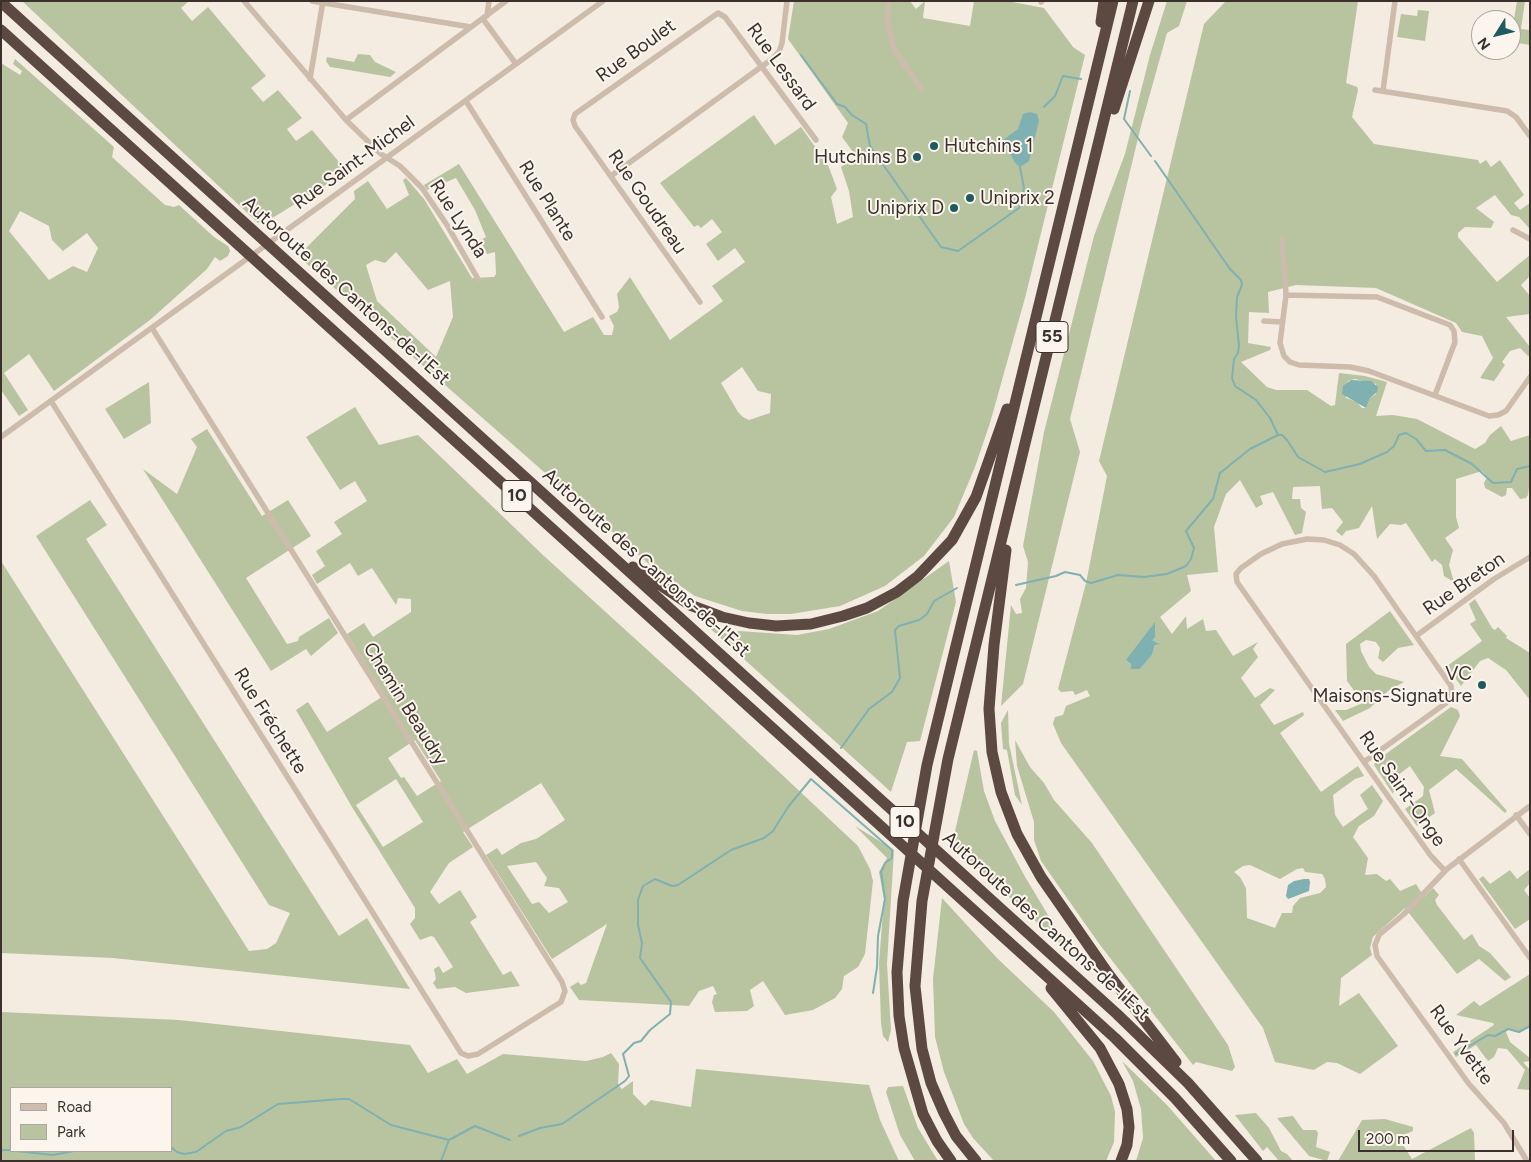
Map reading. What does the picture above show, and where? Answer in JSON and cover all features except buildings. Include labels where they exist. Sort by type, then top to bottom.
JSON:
[{"type":"highway","points":[[1093,83],[1104,1]]},
{"type":"highway","name":"55","points":[[1028,351],[1113,1]]},
{"type":"highway","name":"55","points":[[1017,480],[1133,1]]},
{"type":"highway","points":[[1086,194],[1149,1]]},
{"type":"highway","name":"Autoroute des Cantons-de-l'Est","points":[[1,2],[1117,1014],[1207,1103],[1257,1161]]},
{"type":"highway","name":"Autoroute des Cantons-de-l'Est","points":[[1,30],[1032,963],[1146,1068],[1231,1161]]},
{"type":"highway","points":[[600,544],[684,602],[716,615],[741,621],[776,626],[804,624],[837,618],[874,605],[902,588],[928,567],[948,546],[964,521],[982,482],[1028,351]]},
{"type":"highway","points":[[951,1161],[933,1135],[920,1106],[908,1068],[900,1027],[897,959],[908,863],[929,757],[1028,351]]},
{"type":"highway","points":[[976,1161],[956,1136],[939,1102],[926,1067],[918,1031],[915,970],[932,834],[952,742],[1017,480]]},
{"type":"highway","points":[[1017,480],[999,604],[990,694],[992,752],[1001,792],[1021,842],[1050,889],[1107,972],[1207,1103]]},
{"type":"highway","points":[[1032,963],[1096,1043],[1116,1078],[1125,1103],[1129,1127],[1127,1145],[1122,1161]]},
{"type":"street","name":"Rue Lynda","points":[[244,1],[346,120],[387,158],[412,177],[428,196],[478,279]]},
{"type":"street","points":[[312,1],[471,27]]},
{"type":"street","points":[[489,1],[485,17],[516,64]]},
{"type":"street","points":[[346,120],[506,1]]},
{"type":"street","name":"Rue Saint-Michel","points":[[1,437],[603,1]]},
{"type":"street","points":[[610,176],[763,67],[779,52],[787,1]]},
{"type":"street","points":[[889,1],[887,17],[894,49],[922,90]]},
{"type":"street","points":[[1383,91],[1395,1]]},
{"type":"street","points":[[310,79],[323,2]]},
{"type":"street","name":"Rue Lessard","points":[[720,13],[724,15],[816,140]]},
{"type":"street","name":"Rue Boulet","points":[[574,118],[577,112],[713,14],[720,13]]},
{"type":"street","points":[[1375,90],[1507,111],[1516,117],[1530,136]]},
{"type":"street","name":"Rue Plante","points":[[466,101],[602,317]]},
{"type":"street","name":"Rue Goudreau","points":[[574,118],[576,126],[610,176],[700,302]]},
{"type":"street","points":[[1512,230],[1530,239]]},
{"type":"street","points":[[1282,240],[1286,295],[1280,348],[1286,360],[1299,365],[1369,371],[1485,415],[1494,416],[1506,411],[1530,377]]},
{"type":"street","points":[[1286,295],[1377,297],[1450,325],[1454,331],[1455,342],[1435,395]]},
{"type":"street","points":[[1264,321],[1282,322]]},
{"type":"street","name":"Chemin Beaudry","points":[[152,328],[564,986],[565,995],[557,1004],[478,1054],[464,1055]]},
{"type":"street","name":"Rue Fréchette","points":[[51,401],[457,1049],[464,1055]]},
{"type":"street","name":"Rue Saint-Onge","points":[[1416,636],[1360,560],[1347,549],[1332,542],[1307,539],[1282,544],[1250,561],[1236,574],[1238,584],[1427,850],[1445,871]]},
{"type":"street","name":"Rue Breton","points":[[1416,636],[1494,579],[1530,557]]},
{"type":"street","points":[[1364,762],[1446,703],[1451,697],[1450,683],[1416,636]]},
{"type":"street","points":[[1445,871],[1530,806]]},
{"type":"street","points":[[1516,815],[1530,834]]},
{"type":"street","points":[[1459,859],[1530,958]]},
{"type":"street","name":"Rue Yvette","points":[[1445,871],[1404,914],[1379,935],[1375,945],[1377,956],[1469,1084],[1504,1123],[1527,1161]]},
{"type":"green space","points":[[22,1],[189,1],[181,8],[192,21],[208,7],[266,76],[251,88],[263,102],[278,90],[302,118],[287,129],[296,141],[312,130],[350,175],[343,180],[337,178],[274,217],[258,223]]},
{"type":"green space","points":[[794,1],[910,1],[916,9],[925,1],[923,18],[970,26],[974,1],[1007,1],[1044,8],[1073,47],[1085,55],[1025,298],[990,423],[975,467],[954,517],[924,556],[885,586],[840,606],[791,614],[767,614],[742,611],[695,596],[650,565],[298,256],[355,199],[354,191],[368,181],[387,209],[409,195],[403,180],[406,178],[424,199],[472,278],[494,277],[496,274],[495,252],[487,254],[480,240],[486,237],[475,210],[456,178],[427,190],[424,185],[459,164],[564,332],[593,317],[604,335],[612,335],[614,326],[609,316],[617,312],[619,307],[617,294],[630,277],[670,340],[723,301],[712,286],[745,262],[735,248],[718,261],[706,244],[722,232],[712,219],[701,228],[698,225],[694,227],[660,183],[754,115],[775,145],[801,127],[828,165],[837,189],[831,197],[837,224],[853,217],[849,191],[841,167],[856,156],[842,137],[848,123],[788,39]],"holes":[[[396,252],[428,290],[450,281],[453,317],[436,357],[377,301],[366,265],[375,260],[385,263]],[[742,367],[758,391],[771,394],[770,413],[749,420],[738,412],[721,383]]]},
{"type":"green space","points":[[1167,1],[1187,1],[1179,26],[1167,33],[1141,126],[1070,419],[1080,452],[1023,684],[1001,706],[1011,605],[1016,614],[1022,613],[1020,599],[1026,588],[1028,562],[1023,546],[1044,432],[1094,236],[1125,154],[1150,55]]},
{"type":"green space","points":[[1226,1],[1358,1],[1346,83],[1357,87],[1358,90],[1352,117],[1374,144],[1478,160],[1480,164],[1486,160],[1491,167],[1500,160],[1524,195],[1514,203],[1520,210],[1530,203],[1530,229],[1519,217],[1511,215],[1495,195],[1476,208],[1494,222],[1491,228],[1465,227],[1458,233],[1458,237],[1497,282],[1530,255],[1530,276],[1521,285],[1530,296],[1530,314],[1506,317],[1530,347],[1530,355],[1528,356],[1520,348],[1510,351],[1502,362],[1505,365],[1494,381],[1480,378],[1493,358],[1482,336],[1462,332],[1456,323],[1376,288],[1296,285],[1268,292],[1269,313],[1249,312],[1248,343],[1271,347],[1270,350],[1241,362],[1267,387],[1276,390],[1307,390],[1331,406],[1335,405],[1339,373],[1365,376],[1387,382],[1376,416],[1393,415],[1417,419],[1475,449],[1485,443],[1490,435],[1501,426],[1511,441],[1530,435],[1530,480],[1526,498],[1520,499],[1512,488],[1507,488],[1506,495],[1502,497],[1485,488],[1484,483],[1487,477],[1482,471],[1456,479],[1456,517],[1459,528],[1445,538],[1453,550],[1449,565],[1454,582],[1444,576],[1442,565],[1435,559],[1432,562],[1406,523],[1401,525],[1390,524],[1377,539],[1372,506],[1359,528],[1346,531],[1342,536],[1336,531],[1343,522],[1332,508],[1322,509],[1320,486],[1293,487],[1292,499],[1300,499],[1301,508],[1306,512],[1302,533],[1295,535],[1273,492],[1260,496],[1263,504],[1256,508],[1240,480],[1226,494],[1214,527],[1218,572],[1187,575],[1191,591],[1160,617],[1172,634],[1186,616],[1187,629],[1203,619],[1206,631],[1216,630],[1233,656],[1258,642],[1253,649],[1258,657],[1241,678],[1255,698],[1270,688],[1275,690],[1260,705],[1274,725],[1303,712],[1304,715],[1280,733],[1321,792],[1358,766],[1364,776],[1355,779],[1333,795],[1335,815],[1343,827],[1368,809],[1360,795],[1372,785],[1383,801],[1374,816],[1359,826],[1353,837],[1368,858],[1365,875],[1377,874],[1386,881],[1390,879],[1400,891],[1416,884],[1424,897],[1433,888],[1439,895],[1435,900],[1437,905],[1464,940],[1472,934],[1479,946],[1490,953],[1511,977],[1505,981],[1479,959],[1457,974],[1405,908],[1373,937],[1370,948],[1372,955],[1341,978],[1339,1006],[1359,993],[1398,1046],[1360,1074],[1337,1063],[1327,1062],[1314,1070],[1275,1062],[1263,1028],[1061,743],[1053,724],[1055,717],[1063,715],[1066,706],[1090,696],[1087,690],[1075,695],[1073,691],[1061,692],[1058,689],[1086,583],[1107,476],[1099,461],[1204,24]],"holes":[[[1355,379],[1376,384],[1376,394],[1370,398],[1366,408],[1362,408],[1357,402],[1346,398],[1348,381]],[[1151,640],[1159,643],[1155,645],[1152,655],[1140,669],[1131,669],[1131,664],[1126,660]],[[1250,865],[1280,879],[1297,869],[1303,868],[1305,872],[1322,874],[1326,887],[1320,893],[1300,898],[1293,906],[1292,913],[1282,913],[1275,928],[1247,918],[1246,888],[1240,877],[1234,872],[1243,866]]]},
{"type":"green space","points":[[1517,1],[1525,1],[1521,29],[1521,10],[1516,10]]},
{"type":"green space","points":[[1418,10],[1429,11],[1425,41],[1397,37],[1401,14],[1417,16]]},
{"type":"green space","points":[[1521,29],[1530,30],[1530,45],[1521,44]]},
{"type":"green space","points":[[358,54],[370,55],[375,62],[396,72],[390,77],[330,67],[326,61],[327,57],[354,62]]},
{"type":"green space","points":[[15,59],[114,147],[112,157],[165,205],[174,207],[179,205],[214,237],[228,246],[230,251],[228,256],[220,261],[215,257],[207,269],[150,320],[54,391],[29,354],[4,373],[28,410],[19,416],[1,390],[1,63],[20,75],[22,71],[13,64]],"holes":[[[20,211],[49,226],[52,240],[63,251],[87,233],[98,248],[87,272],[73,266],[49,280],[9,231]]]},
{"type":"green space","points":[[149,382],[151,423],[124,439],[105,409]]},
{"type":"green space","points":[[355,407],[379,445],[418,435],[544,556],[697,695],[858,846],[870,869],[873,881],[865,954],[858,967],[844,976],[842,989],[835,998],[813,1010],[785,1015],[763,981],[750,990],[754,1006],[747,1011],[715,1012],[712,1002],[714,995],[717,994],[713,986],[699,991],[689,1006],[579,1000],[570,987],[578,982],[581,985],[586,983],[607,924],[552,959],[486,855],[497,848],[502,855],[521,843],[536,839],[565,820],[541,783],[463,832],[473,847],[449,863],[430,892],[439,904],[460,890],[477,917],[470,922],[503,975],[511,971],[520,986],[466,993],[455,987],[437,989],[433,983],[436,979],[434,969],[439,966],[443,973],[453,967],[434,937],[431,936],[420,940],[410,924],[415,918],[415,908],[352,807],[296,710],[308,702],[327,732],[385,695],[347,634],[364,623],[373,637],[411,612],[411,599],[398,598],[396,605],[372,568],[358,576],[350,563],[317,584],[312,575],[325,566],[316,551],[342,534],[334,522],[367,501],[355,481],[340,490],[306,437]],"holes":[[[415,740],[441,781],[417,796],[404,777],[401,778],[388,758]],[[396,779],[423,822],[383,847],[356,805]],[[536,862],[547,878],[544,886],[559,888],[568,902],[549,913],[539,902],[532,904],[507,866]]]},
{"type":"green space","points":[[207,429],[262,516],[288,500],[311,536],[246,578],[287,644],[298,641],[299,637],[329,618],[338,633],[311,656],[306,649],[271,671],[143,469],[177,494],[197,447],[191,439]]},
{"type":"green space","points":[[90,500],[107,525],[86,539],[339,936],[367,918],[410,989],[113,958],[1,953],[1,561],[249,951],[267,949],[276,943],[290,913],[269,905],[36,536]]},
{"type":"green space","points":[[949,561],[956,602],[920,741],[907,742],[891,792],[703,622],[727,634],[739,631],[797,635],[829,629],[878,611]]},
{"type":"green space","points":[[1475,599],[1492,628],[1495,630],[1498,627],[1507,636],[1506,638],[1530,653],[1530,700],[1506,670],[1488,658],[1480,661],[1461,686],[1447,666],[1482,641],[1470,624],[1476,620],[1469,604]]},
{"type":"green space","points":[[1390,611],[1414,645],[1398,648],[1383,662],[1378,658],[1380,648],[1376,642],[1366,640],[1360,644],[1361,651],[1369,667],[1376,674],[1404,682],[1388,691],[1370,708],[1343,721],[1335,710],[1346,710],[1363,703],[1347,681],[1346,644]]},
{"type":"green space","points":[[1451,707],[1458,710],[1460,716],[1440,756],[1462,759],[1507,811],[1505,813],[1456,769],[1429,790],[1435,813],[1417,826],[1405,809],[1423,796],[1424,787],[1410,766],[1397,776],[1393,794],[1374,765],[1376,761]]},
{"type":"green space","points":[[1008,710],[1009,744],[1022,805],[1015,795],[1007,750],[1003,749],[1001,723]]},
{"type":"green space","points":[[1015,740],[1030,767],[1044,783],[1054,800],[1092,843],[1228,1045],[1235,1067],[1232,1071],[1196,1062],[1193,1065],[1100,945],[1041,861],[1034,840],[1034,822],[1017,766]]},
{"type":"green space","points":[[974,750],[977,751],[984,791],[995,821],[1024,875],[1072,955],[952,844]]},
{"type":"green space","points":[[855,826],[894,850],[887,964],[891,1030],[888,1042],[883,1036],[881,1023],[879,963],[884,899],[879,872],[887,858]]},
{"type":"green space","points":[[1530,869],[1530,883],[1524,890],[1530,898],[1530,919],[1515,929],[1479,879],[1483,876],[1490,884],[1510,870],[1517,879]]},
{"type":"green space","points":[[942,898],[997,958],[1054,1012],[1093,1061],[1111,1096],[1115,1112],[1114,1142],[1106,1161],[994,1161],[973,1138],[964,1124],[944,1072],[935,1037],[933,979]]},
{"type":"green space","points":[[1530,974],[1530,1026],[1519,1032],[1508,1029],[1506,1032],[1510,1042],[1530,1058],[1530,1061],[1523,1062],[1530,1070],[1530,1090],[1517,1089],[1525,1070],[1507,1049],[1498,1048],[1494,1057],[1488,1061],[1476,1045],[1456,1057],[1453,1052],[1494,1025],[1493,1023],[1456,1015],[1474,1001],[1480,1006]]},
{"type":"green space","points":[[1,1012],[179,1020],[410,1045],[428,1073],[457,1059],[467,1074],[503,1054],[586,1061],[611,1053],[619,1064],[618,1085],[622,1089],[633,1081],[633,1094],[645,1106],[651,1100],[691,1107],[696,1069],[869,1085],[880,1120],[899,1161],[1,1161]]},
{"type":"green space","points":[[1122,1061],[1167,1105],[1216,1161],[1136,1161],[1143,1138],[1141,1109],[1133,1081]]},
{"type":"green space","points":[[903,1086],[918,1128],[938,1161],[915,1161],[900,1135],[886,1092],[888,1087]]},
{"type":"green space","points":[[1256,1113],[1269,1128],[1281,1151],[1287,1154],[1293,1161],[1279,1161],[1267,1147],[1263,1151],[1235,1115]]},
{"type":"green space","points":[[1293,1116],[1303,1130],[1316,1130],[1318,1133],[1316,1147],[1330,1152],[1327,1161],[1309,1156],[1277,1118]]},
{"type":"green space","points":[[1385,1119],[1413,1127],[1413,1131],[1398,1137],[1412,1159],[1471,1128],[1474,1133],[1475,1161],[1338,1161],[1362,1120]]},
{"type":"water","points":[[1030,112],[1037,114],[1039,121],[1029,161],[1020,167],[1015,163],[1003,140],[1018,129],[1023,114]]},
{"type":"water","points":[[1351,380],[1371,381],[1378,387],[1377,392],[1370,398],[1366,408],[1342,394],[1343,386]]},
{"type":"water","points":[[1155,622],[1155,637],[1152,640],[1160,644],[1155,645],[1152,655],[1140,669],[1131,669],[1131,664],[1126,660]]},
{"type":"water","points":[[1309,879],[1309,891],[1288,899],[1286,896],[1288,885],[1294,881]]},
{"type":"waterway","points":[[801,55],[837,104],[845,107],[852,115],[866,124],[870,146],[941,247],[958,251],[1019,208],[1024,188],[1020,167]]},
{"type":"waterway","points":[[1044,107],[1055,96],[1063,76],[1081,79]]},
{"type":"waterway","points":[[1130,91],[1124,119],[1151,156]]},
{"type":"waterway","points":[[1155,161],[1230,269],[1241,280],[1242,285],[1237,297],[1236,316],[1239,346],[1238,353],[1234,359],[1232,378],[1235,386],[1256,400],[1270,418],[1278,435]]},
{"type":"waterway","points":[[1016,585],[1056,576],[1065,572],[1080,575],[1085,581],[1091,583],[1118,575],[1144,577],[1167,574],[1186,566],[1191,559],[1194,548],[1186,531],[1213,499],[1220,473],[1250,449],[1278,435],[1282,435],[1287,440],[1298,457],[1325,472],[1360,464],[1387,452],[1394,446],[1399,435],[1406,433],[1416,439],[1426,451],[1445,450],[1472,464],[1493,483],[1511,482],[1517,469],[1530,466]]},
{"type":"waterway","points":[[841,748],[869,709],[892,692],[900,678],[895,630],[899,626],[919,620],[927,614],[934,601],[957,588]]},
{"type":"waterway","points":[[519,1136],[540,1128],[562,1124],[625,1081],[629,1076],[623,1054],[634,1043],[641,1041],[650,1030],[670,1014],[671,1002],[640,958],[642,943],[638,925],[638,900],[643,886],[655,879],[672,886],[678,885],[731,850],[764,838],[773,831],[788,807],[811,779],[892,850],[892,858],[885,863],[881,872],[885,899],[878,936],[877,967],[873,993]]},
{"type":"waterway","points":[[1456,1054],[1488,1035],[1495,1036],[1508,1029],[1519,1032],[1530,1026]]},
{"type":"waterway","points":[[172,1148],[184,1154],[196,1152],[226,1131],[241,1127],[278,1104],[341,1099],[349,1099],[391,1125],[449,1140],[475,1126],[510,1140]]},
{"type":"waterway","points":[[441,1161],[449,1140]]},
{"type":"waterway","points":[[1,1150],[10,1150]]},
{"type":"waterway","points":[[25,1152],[53,1155],[69,1152]]},
{"type":"place","name":"Hutchins 1","points":[[934,146]]},
{"type":"place","name":"Hutchins B","points":[[917,157]]},
{"type":"place","name":"Uniprix 2","points":[[970,198]]},
{"type":"place","name":"Uniprix D","points":[[954,208]]},
{"type":"place","name":"VC Maisons-Signature","points":[[1482,685]]}]
